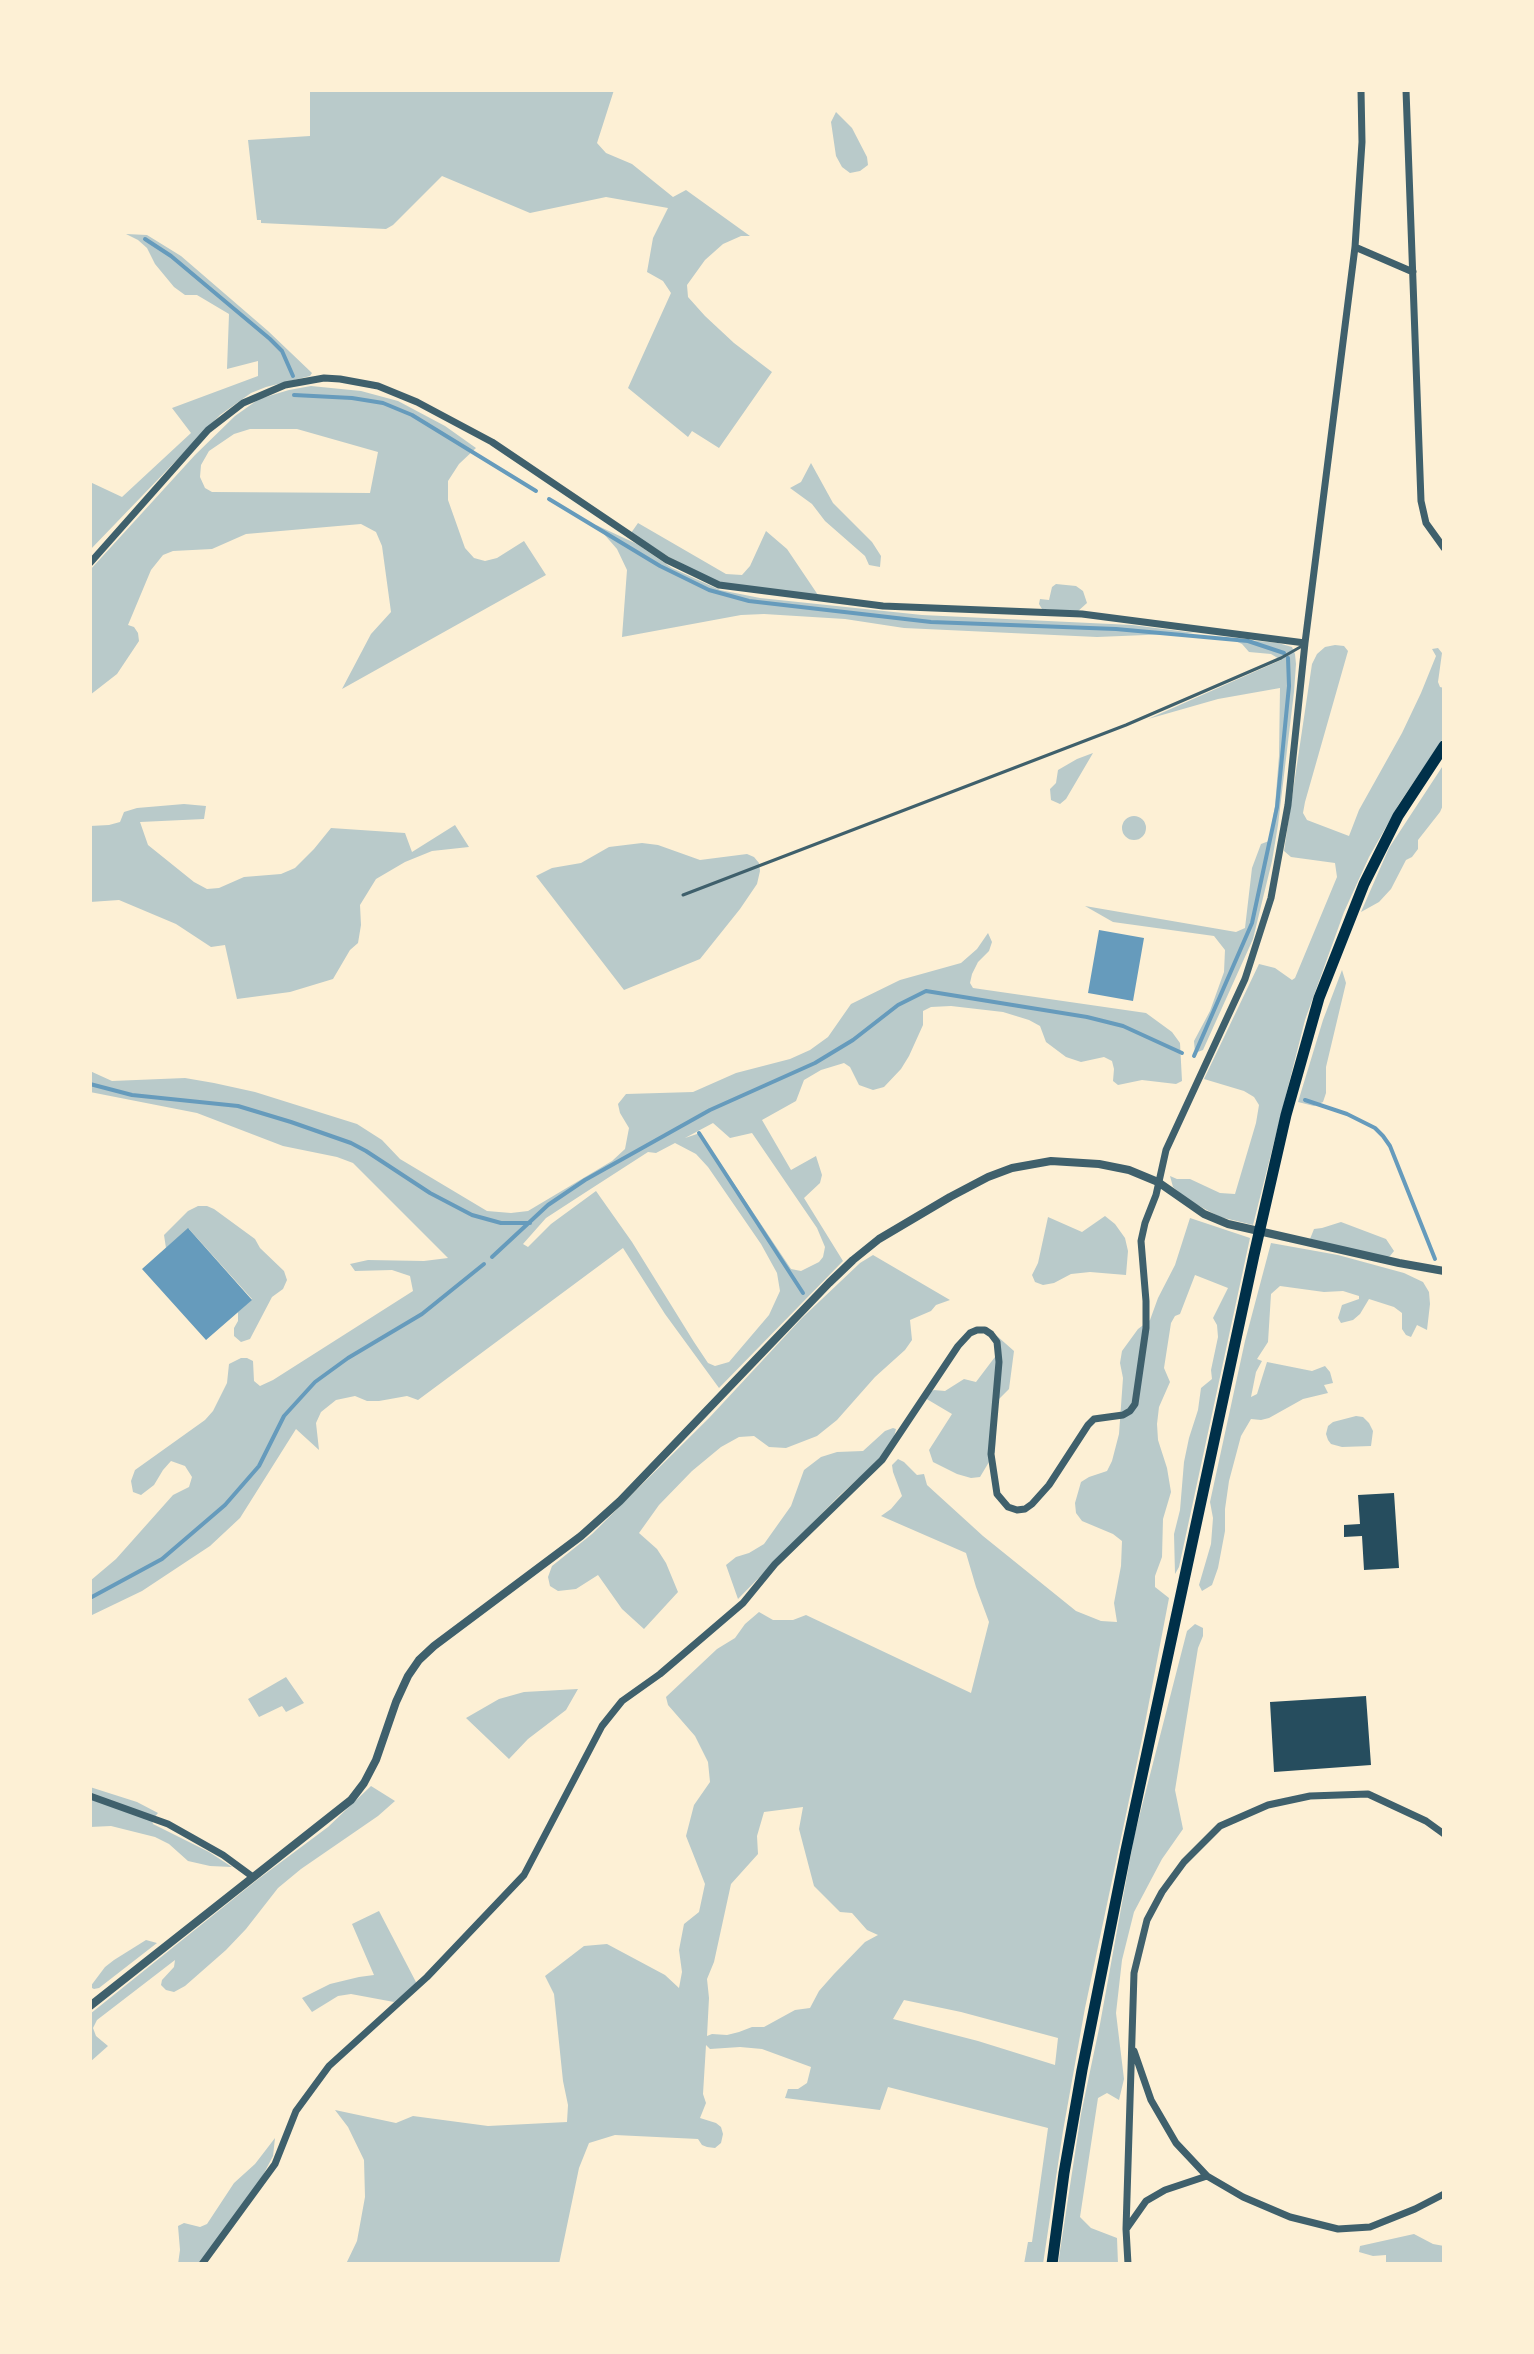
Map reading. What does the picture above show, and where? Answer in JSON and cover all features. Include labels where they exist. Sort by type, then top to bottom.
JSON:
[{"type":"highway","points":[[1052,2264],[1082,2070],[1126,1850],[1286,1115],[1319,998],[1364,884],[1398,816],[1444,746]]},
{"type":"street","points":[[202,2264],[275,2164],[296,2111],[329,2066],[427,1977],[524,1875],[602,1726],[622,1701],[660,1674],[743,1603],[775,1564],[882,1460],[958,1346],[970,1333],[985,1330],[997,1342],[999,1362],[991,1454],[997,1494],[1008,1507],[1025,1509],[1032,1504],[1049,1485],[1094,1419],[1123,1415],[1135,1404],[1146,1328],[1141,1241],[1145,1223],[1156,1195],[1166,1150],[1245,979],[1271,898],[1288,805],[1305,643],[1355,247],[1362,142],[1361,90]]},
{"type":"street","points":[[1406,90],[1421,501],[1426,523],[1444,548]]},
{"type":"street","points":[[1355,247],[1413,272]]},
{"type":"street","points":[[90,563],[208,430],[243,403],[285,385],[324,378],[340,379],[378,386],[404,396],[492,442],[667,560],[719,585],[883,606],[1082,614],[1305,643]]},
{"type":"street","points":[[90,2006],[351,1800],[376,1760],[396,1702],[419,1660],[581,1536],[620,1501],[829,1283],[879,1239],[950,1197],[1012,1168],[1051,1161],[1099,1164],[1129,1170],[1158,1182],[1204,1214],[1228,1224],[1444,1271]]},
{"type":"street","points":[[1128,2264],[1126,2229],[1134,1973],[1147,1920],[1162,1892],[1184,1862],[1220,1826],[1268,1805],[1310,1796],[1368,1794],[1426,1821],[1444,1834]]},
{"type":"street","points":[[90,1796],[168,1824],[223,1855],[253,1877]]},
{"type":"street","points":[[1132,2045],[1151,2100],[1176,2143],[1207,2176],[1243,2197],[1290,2217],[1338,2229],[1370,2227],[1444,2194]]},
{"type":"street","points":[[1126,2229],[1146,2201],[1165,2190],[1207,2176]]},
{"type":"lane","points":[[683,895],[1126,725],[1281,658],[1305,643]]},
{"type":"shaded area","points":[[310,90],[614,90],[597,143],[606,153],[632,164],[673,197],[686,190],[750,236],[741,236],[723,244],[705,260],[687,285],[688,297],[705,316],[772,372],[719,448],[692,431],[688,437],[628,388],[671,293],[663,281],[647,272],[653,238],[668,208],[606,197],[530,213],[442,176],[386,229],[261,223],[257,220],[248,140],[310,136]]},
{"type":"shaded area","points":[[836,112],[852,128],[867,157],[868,165],[860,171],[850,173],[836,156],[831,122]]},
{"type":"shaded area","points":[[126,234],[147,235],[181,256],[312,373],[251,393],[220,415],[90,550],[90,482],[122,497],[191,433],[172,408],[258,376],[258,361],[227,369],[229,314],[197,295],[185,295],[174,287],[155,264],[147,248]]},
{"type":"shaded area","points":[[311,386],[361,391],[398,401],[445,426],[476,448],[459,464],[448,481],[448,500],[465,548],[474,558],[485,561],[497,558],[524,541],[546,575],[342,689],[371,634],[391,612],[382,546],[376,532],[361,524],[246,534],[212,549],[173,551],[163,555],[151,570],[128,625],[134,627],[139,641],[117,674],[90,695],[90,570],[235,416],[259,399]],"holes":[[[250,429],[297,429],[378,452],[370,493],[212,492],[205,488],[200,477],[201,465],[209,451],[234,434]]]},
{"type":"shaded area","points":[[811,463],[833,503],[872,542],[881,556],[880,567],[869,565],[865,556],[825,521],[812,504],[790,488],[801,482]]},
{"type":"shaded area","points":[[638,523],[726,574],[742,575],[750,566],[766,531],[787,549],[818,595],[721,584],[631,533]]},
{"type":"shaded area","points":[[596,525],[637,544],[672,568],[720,590],[760,598],[922,615],[1132,625],[1195,633],[1097,637],[904,628],[845,619],[764,614],[741,615],[622,637],[627,570],[617,549]]},
{"type":"shaded area","points":[[1056,584],[1076,586],[1083,591],[1087,603],[1077,612],[1042,609],[1040,599],[1049,600],[1052,587]]},
{"type":"shaded area","points":[[1229,638],[1292,647],[1296,664],[1294,692],[1278,825],[1253,939],[1203,1050],[1195,1053],[1194,1041],[1210,1011],[1224,972],[1225,950],[1214,936],[1113,922],[1085,906],[1236,932],[1245,928],[1252,868],[1261,844],[1269,841],[1275,806],[1280,688],[1218,699],[1148,719],[1281,660],[1271,654],[1249,652],[1242,644]]},
{"type":"shaded area","points":[[1344,646],[1348,651],[1305,802],[1303,813],[1307,820],[1349,836],[1359,810],[1421,693],[1436,656],[1432,649],[1438,648],[1442,653],[1438,682],[1444,688],[1444,737],[1399,804],[1369,857],[1344,912],[1305,1020],[1253,1225],[1220,1217],[1188,1200],[1173,1187],[1170,1176],[1190,1179],[1220,1193],[1235,1194],[1259,1105],[1254,1097],[1244,1091],[1204,1079],[1259,964],[1275,968],[1292,980],[1295,978],[1337,877],[1335,863],[1291,857],[1284,851],[1312,664],[1325,647]]},
{"type":"shaded area","points":[[1093,753],[1066,799],[1060,804],[1051,800],[1050,789],[1056,783],[1058,770]]},
{"type":"shaded area","points":[[1444,764],[1444,803],[1440,812],[1418,840],[1418,849],[1406,860],[1391,889],[1379,902],[1361,912],[1389,848]]},
{"type":"shaded area","points":[[184,804],[206,806],[204,819],[140,822],[148,845],[207,889],[219,888],[244,877],[281,874],[295,868],[331,828],[405,833],[412,852],[455,825],[469,847],[432,851],[376,879],[360,905],[358,943],[350,950],[333,979],[290,992],[237,999],[225,945],[211,947],[176,924],[119,900],[90,902],[90,826],[120,822],[124,812],[137,808]]},
{"type":"shaded area","points":[[1134,816],[1142,820],[1146,828],[1142,836],[1134,840],[1126,836],[1122,828],[1126,820]]},
{"type":"shaded area","points":[[642,843],[658,845],[700,860],[747,854],[759,863],[760,871],[757,884],[740,909],[700,959],[624,990],[536,876],[552,868],[581,863],[609,847]]},
{"type":"shaded area","points":[[988,933],[992,942],[972,974],[970,983],[973,988],[1146,1013],[1172,1032],[1180,1043],[1182,1081],[1176,1084],[1142,1080],[1118,1085],[1113,1081],[1112,1061],[1104,1057],[1081,1062],[1066,1057],[1046,1042],[1040,1026],[1029,1020],[1003,1012],[931,1007],[923,1011],[923,1025],[909,1056],[884,1087],[873,1090],[859,1085],[850,1067],[844,1063],[821,1070],[804,1080],[796,1101],[762,1120],[791,1170],[816,1156],[822,1175],[820,1183],[804,1198],[843,1261],[719,1388],[665,1314],[623,1248],[418,1400],[407,1396],[367,1401],[355,1396],[336,1400],[321,1412],[316,1423],[319,1450],[296,1429],[240,1518],[210,1546],[142,1591],[90,1616],[90,1581],[116,1559],[173,1495],[189,1487],[192,1477],[185,1466],[171,1461],[154,1485],[141,1495],[133,1492],[131,1481],[135,1470],[213,1411],[227,1383],[229,1364],[241,1358],[253,1361],[254,1381],[260,1386],[413,1291],[410,1276],[392,1270],[355,1271],[350,1264],[368,1260],[448,1258],[353,1163],[283,1146],[197,1113],[90,1092],[90,1071],[112,1081],[185,1078],[214,1083],[255,1092],[357,1124],[382,1140],[400,1159],[487,1211],[528,1211],[612,1161],[625,1149],[629,1128],[618,1104],[626,1094],[693,1092],[736,1073],[790,1059],[828,1037],[851,1004],[900,980],[961,963],[977,949]],"holes":[[[713,1123],[730,1138],[752,1133],[817,1228],[825,1247],[819,1262],[801,1271],[791,1269],[700,1133],[685,1138]],[[675,1143],[696,1154],[708,1167],[761,1244],[777,1273],[780,1291],[769,1315],[729,1362],[715,1366],[708,1363],[596,1191],[551,1224],[528,1247],[523,1244],[546,1218],[648,1152],[656,1153]]]},
{"type":"shaded area","points":[[1342,970],[1346,983],[1326,1067],[1323,1102],[1314,1106],[1298,1102],[1323,1020]]},
{"type":"shaded area","points":[[198,1206],[214,1209],[255,1239],[284,1271],[287,1280],[283,1289],[272,1297],[250,1339],[241,1342],[234,1336],[234,1328],[238,1312],[252,1299],[189,1229],[166,1248],[164,1235],[188,1211]]},
{"type":"shaded area","points":[[1105,1216],[1125,1238],[1128,1251],[1126,1275],[1090,1272],[1071,1274],[1043,1285],[1035,1282],[1032,1275],[1038,1263],[1048,1217],[1082,1232]]},
{"type":"shaded area","points":[[1190,1218],[1250,1238],[1175,1574],[1174,1534],[1180,1510],[1184,1462],[1201,1388],[1212,1379],[1218,1337],[1213,1318],[1228,1288],[1195,1275],[1180,1314],[1171,1323],[1164,1368],[1170,1382],[1159,1407],[1157,1424],[1171,1492],[1163,1519],[1162,1557],[1155,1576],[1155,1587],[1169,1598],[1085,2008],[1043,2264],[1024,2264],[1028,2242],[1032,2242],[1048,2128],[888,2087],[880,2110],[785,2098],[788,2089],[798,2089],[807,2083],[811,2067],[762,2049],[710,2049],[706,2045],[703,2094],[706,2103],[700,2118],[721,2127],[721,2143],[715,2148],[702,2145],[698,2139],[615,2135],[589,2143],[579,2168],[559,2264],[346,2264],[357,2241],[365,2197],[364,2160],[348,2127],[335,2110],[396,2123],[413,2116],[488,2126],[567,2122],[568,2105],[554,1994],[545,1976],[584,1946],[607,1944],[665,1975],[679,1988],[682,1972],[679,1950],[684,1924],[699,1912],[705,1884],[686,1836],[694,1805],[710,1782],[708,1762],[695,1736],[668,1705],[666,1697],[717,1649],[735,1638],[759,1612],[773,1620],[793,1620],[806,1615],[971,1693],[989,1622],[966,1553],[881,1516],[902,1496],[892,1465],[898,1459],[917,1475],[924,1474],[927,1485],[983,1536],[1076,1611],[1101,1621],[1117,1622],[1114,1603],[1122,1541],[1082,1521],[1076,1513],[1075,1503],[1081,1482],[1107,1471],[1112,1461],[1119,1434],[1122,1351],[1138,1329],[1150,1320],[1175,1265]],"holes":[[[803,1807],[799,1829],[814,1886],[840,1912],[852,1913],[867,1930],[878,1935],[865,1942],[834,1974],[819,1991],[810,2008],[795,2010],[764,2027],[707,2036],[707,1979],[714,1962],[731,1884],[758,1854],[757,1836],[764,1812]],[[904,2000],[1058,2038],[1055,2065],[893,2019]]]},
{"type":"shaded area","points":[[1341,1222],[1386,1239],[1394,1251],[1386,1258],[1310,1239],[1314,1229]]},
{"type":"shaded area","points":[[1271,1243],[1338,1255],[1404,1273],[1423,1282],[1429,1292],[1430,1304],[1427,1330],[1417,1325],[1411,1337],[1406,1335],[1402,1329],[1402,1313],[1369,1299],[1353,1320],[1341,1323],[1338,1318],[1342,1305],[1359,1299],[1359,1296],[1343,1291],[1324,1292],[1280,1286],[1271,1294],[1268,1342],[1257,1359],[1262,1361],[1256,1372],[1251,1397],[1257,1394],[1267,1362],[1312,1371],[1325,1366],[1333,1383],[1324,1385],[1328,1393],[1303,1399],[1269,1418],[1251,1419],[1241,1436],[1229,1481],[1218,1568],[1212,1585],[1202,1591],[1199,1585],[1211,1544],[1213,1518],[1210,1502],[1245,1341]]},
{"type":"shaded area","points":[[873,1255],[950,1300],[910,1320],[912,1340],[905,1350],[875,1377],[837,1420],[817,1436],[786,1448],[769,1447],[754,1436],[739,1437],[721,1447],[692,1471],[659,1505],[639,1533],[657,1549],[678,1592],[644,1629],[622,1609],[598,1575],[576,1589],[558,1591],[550,1586],[548,1577],[552,1566],[592,1534],[709,1418],[802,1318],[860,1263]]},
{"type":"shaded area","points":[[997,1336],[1014,1351],[1009,1389],[997,1401],[995,1452],[980,1477],[971,1478],[933,1462],[929,1450],[952,1414],[925,1398],[934,1390],[945,1391],[964,1379],[976,1382],[1001,1349]]},
{"type":"shaded area","points":[[1356,1416],[1363,1417],[1373,1431],[1371,1446],[1342,1447],[1331,1444],[1326,1434],[1328,1426]]},
{"type":"shaded area","points":[[896,1429],[894,1437],[880,1459],[840,1495],[738,1599],[726,1565],[764,1544],[791,1506],[804,1470],[821,1457],[837,1452],[863,1451],[885,1431]]},
{"type":"shaded area","points":[[1195,1624],[1203,1628],[1203,1636],[1198,1648],[1175,1790],[1183,1829],[1162,1859],[1134,1912],[1122,1960],[1116,2013],[1124,2079],[1119,2100],[1107,2093],[1098,2098],[1080,2217],[1091,2228],[1117,2238],[1118,2264],[1058,2264],[1081,2114],[1134,1837],[1187,1631]]},
{"type":"shaded area","points":[[286,1677],[304,1703],[286,1712],[282,1706],[259,1717],[248,1699]]},
{"type":"shaded area","points":[[578,1689],[566,1710],[528,1739],[509,1759],[466,1718],[499,1699],[524,1692]]},
{"type":"shaded area","points":[[371,1786],[395,1801],[278,1888],[246,1929],[185,1986],[174,1992],[161,1985],[174,1967],[175,1960],[97,2020],[93,2028],[96,2036],[108,2046],[90,2062],[90,2014],[328,1827]]},
{"type":"shaded area","points":[[90,1787],[137,1802],[158,1813],[152,1820],[153,1824],[232,1867],[188,1861],[169,1844],[155,1837],[111,1826],[90,1827]]},
{"type":"shaded area","points":[[379,1911],[417,1984],[394,2002],[351,1994],[338,1996],[312,2012],[302,1998],[330,1984],[374,1975],[352,1924]]},
{"type":"shaded area","points":[[146,1940],[157,1943],[99,1988],[90,1987],[105,1967]]},
{"type":"shaded area","points":[[275,2138],[273,2156],[260,2181],[199,2264],[178,2264],[178,2226],[184,2223],[200,2227],[207,2224],[234,2183],[255,2164]]},
{"type":"shaded area","points":[[1414,2234],[1444,2246],[1444,2264],[1386,2264],[1386,2255],[1373,2256],[1359,2252],[1360,2246]]},
{"type":"water","points":[[1099,930],[1144,938],[1133,1001],[1088,993]]},
{"type":"water","points":[[188,1228],[252,1300],[206,1340],[142,1269]]},
{"type":"building","points":[[1394,1493],[1399,1568],[1364,1570],[1362,1536],[1344,1537],[1344,1525],[1360,1524],[1358,1495]]},
{"type":"building","points":[[1366,1696],[1371,1765],[1274,1772],[1270,1702]]},
{"type":"waterway","points":[[145,239],[171,256],[270,339],[282,351],[293,376]]},
{"type":"waterway","points":[[294,395],[383,403],[412,415],[536,491]]},
{"type":"waterway","points":[[549,499],[660,566],[709,590],[749,601],[931,622],[1116,629],[1248,641],[1284,653]]},
{"type":"waterway","points":[[1194,1056],[1252,923],[1277,807],[1289,686],[1288,658]]},
{"type":"waterway","points":[[492,1257],[548,1205],[585,1180],[710,1110],[815,1063],[853,1040],[898,1005],[926,991],[1087,1017],[1123,1026],[1182,1053]]},
{"type":"waterway","points":[[90,1084],[132,1095],[238,1106],[291,1122],[351,1143],[430,1193],[472,1215],[501,1223],[530,1223]]},
{"type":"waterway","points":[[1305,1100],[1347,1114],[1375,1128],[1383,1136],[1390,1146],[1435,1259]]},
{"type":"waterway","points":[[699,1133],[803,1293]]},
{"type":"waterway","points":[[90,1598],[162,1559],[225,1505],[259,1466],[284,1416],[315,1382],[348,1358],[422,1314],[484,1264]]}]
